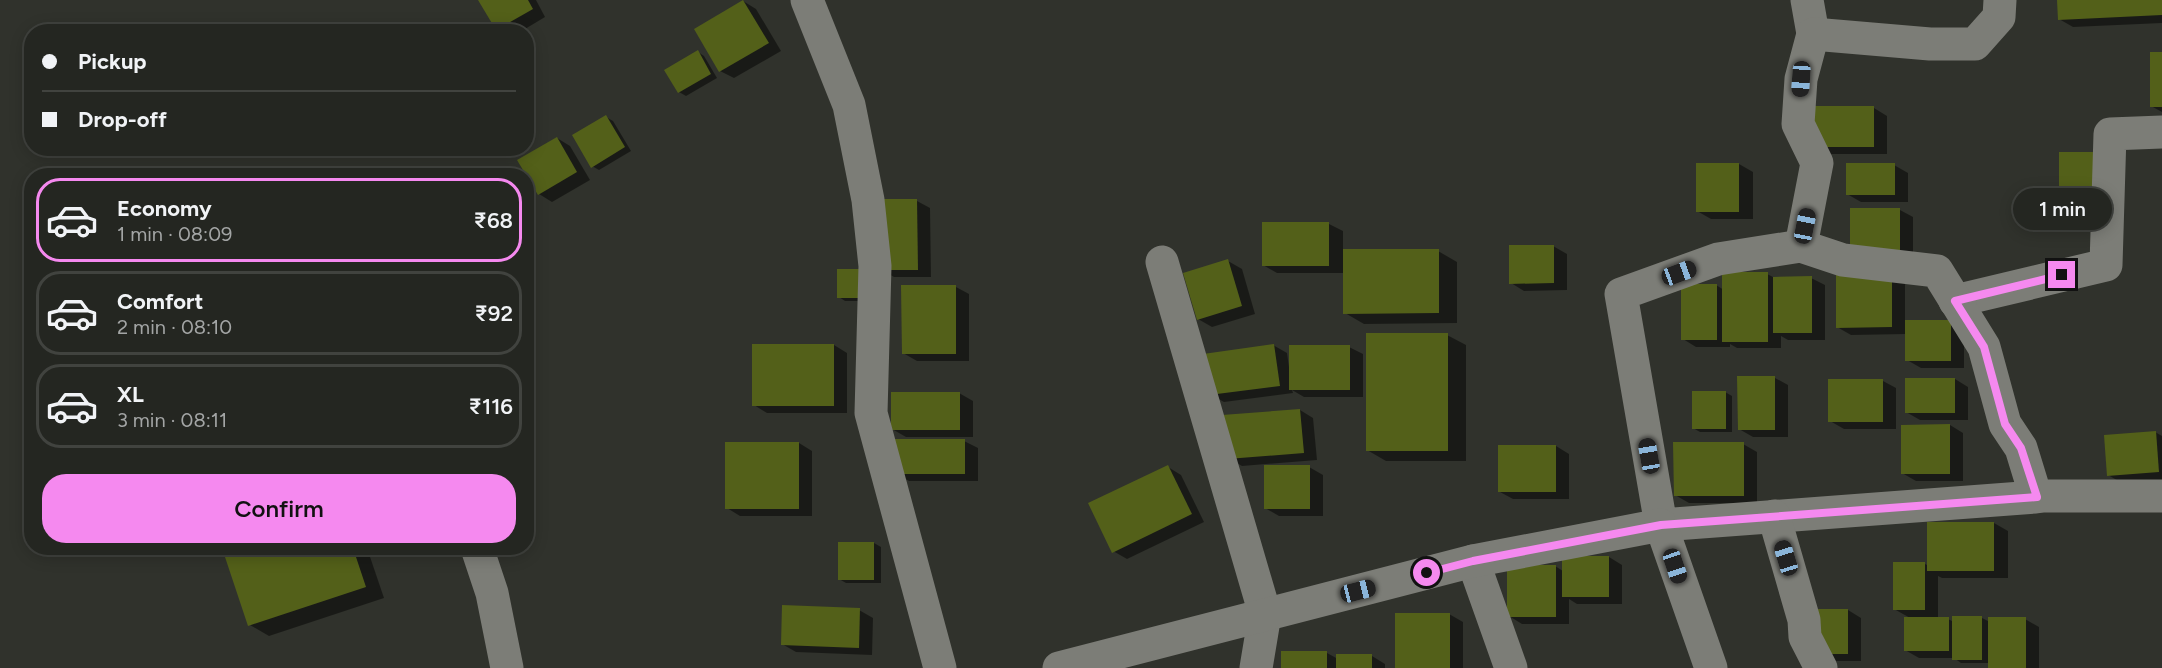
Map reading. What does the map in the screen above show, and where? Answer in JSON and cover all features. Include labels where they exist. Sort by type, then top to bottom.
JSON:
[{"type":"street","points":[[807,0],[849,105],[868,200],[875,266],[871,413],[940,668]]},
{"type":"street","points":[[1801,246],[1817,163],[1798,124],[1801,79],[1813,34],[1807,0]]},
{"type":"street","points":[[1813,34],[1930,44],[1975,44],[1999,16],[2000,0]]},
{"type":"street","points":[[1955,301],[2106,265],[2110,134],[2162,132]]},
{"type":"street","points":[[1711,668],[1661,525],[1621,294],[1718,259],[1801,246],[1844,260],[1937,271],[1984,347],[2005,424],[2021,448],[2037,497]]},
{"type":"street","points":[[1162,262],[1265,614],[1256,668]]},
{"type":"street","points":[[1059,668],[1473,561],[1661,525],[2037,497],[2162,496]]},
{"type":"street","points":[[1774,516],[1804,620],[1805,637],[1821,668]]},
{"type":"street","points":[[479,555],[492,592],[507,668]]},
{"type":"street","points":[[1473,561],[1511,668]]},
{"type":"building","points":[[478,0],[528,0],[533,9],[507,24],[492,24]]},
{"type":"building","points":[[743,0],[769,43],[719,72],[694,29]]},
{"type":"building","points":[[2057,0],[2162,0],[2162,15],[2058,20]]},
{"type":"building","points":[[698,50],[711,74],[678,93],[664,70]]},
{"type":"building","points":[[2150,52],[2162,52],[2162,107],[2150,107]]},
{"type":"building","points":[[1813,106],[1874,106],[1874,147],[1813,147]]},
{"type":"building","points":[[606,115],[625,147],[591,168],[572,135]]},
{"type":"building","points":[[557,137],[577,172],[538,195],[534,188],[534,168],[522,168],[517,160],[524,156],[534,156],[534,150]]},
{"type":"building","points":[[2059,152],[2103,152],[2103,204],[2059,204]]},
{"type":"building","points":[[1696,163],[1739,163],[1739,212],[1696,212]]},
{"type":"building","points":[[1846,163],[1895,163],[1895,195],[1846,195]]},
{"type":"building","points":[[879,199],[917,199],[918,270],[879,270]]},
{"type":"building","points":[[1850,208],[1900,208],[1900,254],[1850,254]]},
{"type":"building","points":[[1262,222],[1329,222],[1329,266],[1262,266]]},
{"type":"building","points":[[1509,245],[1554,245],[1554,283],[1509,284]]},
{"type":"building","points":[[1343,249],[1439,249],[1439,313],[1343,314]]},
{"type":"building","points":[[1228,259],[1242,306],[1197,320],[1183,273]]},
{"type":"building","points":[[837,269],[870,269],[870,298],[837,298]]},
{"type":"building","points":[[1836,270],[1892,270],[1892,327],[1836,328]]},
{"type":"building","points":[[1722,272],[1768,272],[1768,342],[1722,342]]},
{"type":"building","points":[[1812,276],[1812,333],[1773,333],[1773,277]]},
{"type":"building","points":[[1681,284],[1717,284],[1717,340],[1681,340]]},
{"type":"building","points":[[901,285],[956,285],[956,354],[902,354]]},
{"type":"building","points":[[1905,320],[1951,320],[1951,361],[1905,361]]},
{"type":"building","points":[[1366,333],[1448,333],[1448,451],[1366,451]]},
{"type":"building","points":[[752,344],[834,344],[834,406],[752,406]]},
{"type":"building","points":[[1274,344],[1280,386],[1209,395],[1203,354]]},
{"type":"building","points":[[1289,345],[1350,345],[1350,390],[1289,390]]},
{"type":"building","points":[[1737,376],[1775,376],[1775,430],[1738,430]]},
{"type":"building","points":[[1905,378],[1955,378],[1955,413],[1905,413]]},
{"type":"building","points":[[1828,379],[1883,379],[1883,422],[1828,422]]},
{"type":"building","points":[[1692,391],[1726,391],[1726,429],[1692,429]]},
{"type":"building","points":[[891,392],[960,392],[960,430],[891,430]]},
{"type":"building","points":[[1300,409],[1304,453],[1227,459],[1222,415]]},
{"type":"building","points":[[1950,424],[1950,474],[1901,474],[1901,425]]},
{"type":"building","points":[[2156,431],[2159,472],[2107,476],[2104,435]]},
{"type":"building","points":[[894,439],[965,439],[965,474],[894,474]]},
{"type":"building","points":[[725,442],[799,442],[799,509],[725,509]]},
{"type":"building","points":[[1673,442],[1744,442],[1744,496],[1674,496]]},
{"type":"building","points":[[1498,445],[1556,445],[1556,492],[1498,492]]},
{"type":"building","points":[[1168,465],[1192,514],[1112,553],[1088,503]]},
{"type":"building","points":[[1264,465],[1310,465],[1310,509],[1264,509]]},
{"type":"building","points":[[1927,522],[1994,522],[1994,571],[1927,571]]},
{"type":"building","points":[[838,542],[874,542],[874,580],[838,580]]},
{"type":"building","points":[[231,555],[355,555],[366,587],[248,626],[225,557]]},
{"type":"building","points":[[1562,556],[1609,556],[1609,597],[1562,597]]},
{"type":"building","points":[[1893,562],[1925,562],[1925,610],[1893,610]]},
{"type":"building","points":[[1507,565],[1556,565],[1556,617],[1507,617]]},
{"type":"building","points":[[782,605],[860,608],[859,648],[781,645]]},
{"type":"building","points":[[1814,609],[1848,609],[1848,654],[1814,654]]},
{"type":"building","points":[[1395,613],[1450,613],[1450,668],[1395,668]]},
{"type":"building","points":[[1952,616],[1982,616],[1982,660],[1952,660]]},
{"type":"building","points":[[1904,617],[1949,617],[1949,651],[1904,651]]},
{"type":"building","points":[[1988,617],[2026,617],[2026,668],[1988,668]]},
{"type":"building","points":[[1281,651],[1327,651],[1327,668],[1281,668]]},
{"type":"building","points":[[1336,654],[1372,654],[1372,668],[1336,668]]},
{"type":"route","points":[[1427,573],[1473,561],[1661,525],[2037,497],[2021,448],[2005,424],[1984,347],[1955,301],[2062,275]]}]
